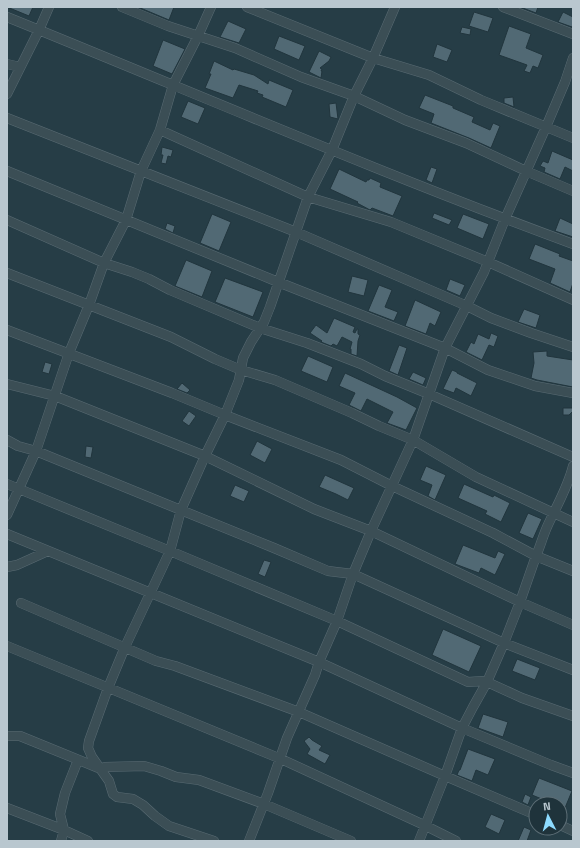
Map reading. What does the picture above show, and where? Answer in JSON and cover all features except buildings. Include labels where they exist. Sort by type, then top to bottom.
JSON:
[{"type":"street","points":[[7,94],[50,7]]},
{"type":"street","points":[[122,7],[168,26],[235,48],[301,77],[354,96],[405,120],[466,143],[573,191]]},
{"type":"street","points":[[7,515],[36,451],[68,353],[89,305],[104,263],[126,220],[141,171],[160,130],[173,85],[211,7]]},
{"type":"street","points":[[247,7],[373,58],[429,75],[481,100],[573,138]]},
{"type":"street","points":[[214,841],[169,826],[143,805],[133,799],[123,799],[113,794],[109,781],[92,758],[88,748],[89,741],[108,688],[125,647],[170,551],[182,510],[205,456],[225,415],[239,380],[244,358],[251,342],[266,317],[308,197],[332,150],[354,96],[373,58],[395,7]]},
{"type":"street","points":[[503,7],[573,34]]},
{"type":"street","points":[[7,17],[332,150],[505,219],[573,244]]},
{"type":"street","points":[[249,841],[281,759],[287,738],[315,675],[318,662],[337,621],[370,531],[413,440],[445,348],[488,262],[505,219],[546,127],[569,84],[573,58]]},
{"type":"street","points":[[7,64],[20,68]]},
{"type":"street","points":[[7,118],[296,232],[491,318],[573,347]]},
{"type":"street","points":[[160,130],[308,197],[391,222],[488,262],[573,300]]},
{"type":"street","points":[[7,172],[445,348],[488,370],[535,386],[573,393]]},
{"type":"street","points":[[7,220],[104,263],[149,279],[170,290],[260,328],[361,364],[385,376],[573,457]]},
{"type":"street","points":[[7,273],[171,338],[241,370],[275,380],[352,413],[378,426],[413,440],[476,477],[573,522]]},
{"type":"street","points":[[7,330],[341,460],[392,486],[492,533],[536,556],[573,571]]},
{"type":"street","points":[[7,384],[55,396],[205,456],[314,509],[370,531],[520,602],[573,625]]},
{"type":"street","points":[[7,440],[18,446],[36,451],[328,571],[353,574],[504,643],[573,670]]},
{"type":"street","points":[[419,841],[462,728],[487,682],[504,643],[536,556],[572,472]]},
{"type":"street","points":[[7,484],[337,621],[468,682],[487,682],[522,698],[573,716]]},
{"type":"street","points":[[7,534],[318,662],[462,728],[573,773]]},
{"type":"street","points":[[7,567],[17,565],[48,551]]},
{"type":"street","points":[[21,603],[156,661],[175,666],[299,712],[528,812]]},
{"type":"street","points":[[7,646],[281,759],[456,841]]},
{"type":"street","points":[[7,736],[20,736],[101,769],[105,767],[144,766],[176,777],[199,780],[264,804],[351,841]]},
{"type":"street","points":[[61,841],[64,830],[60,814],[65,793],[78,760]]},
{"type":"street","points":[[7,808],[88,841]]}]
